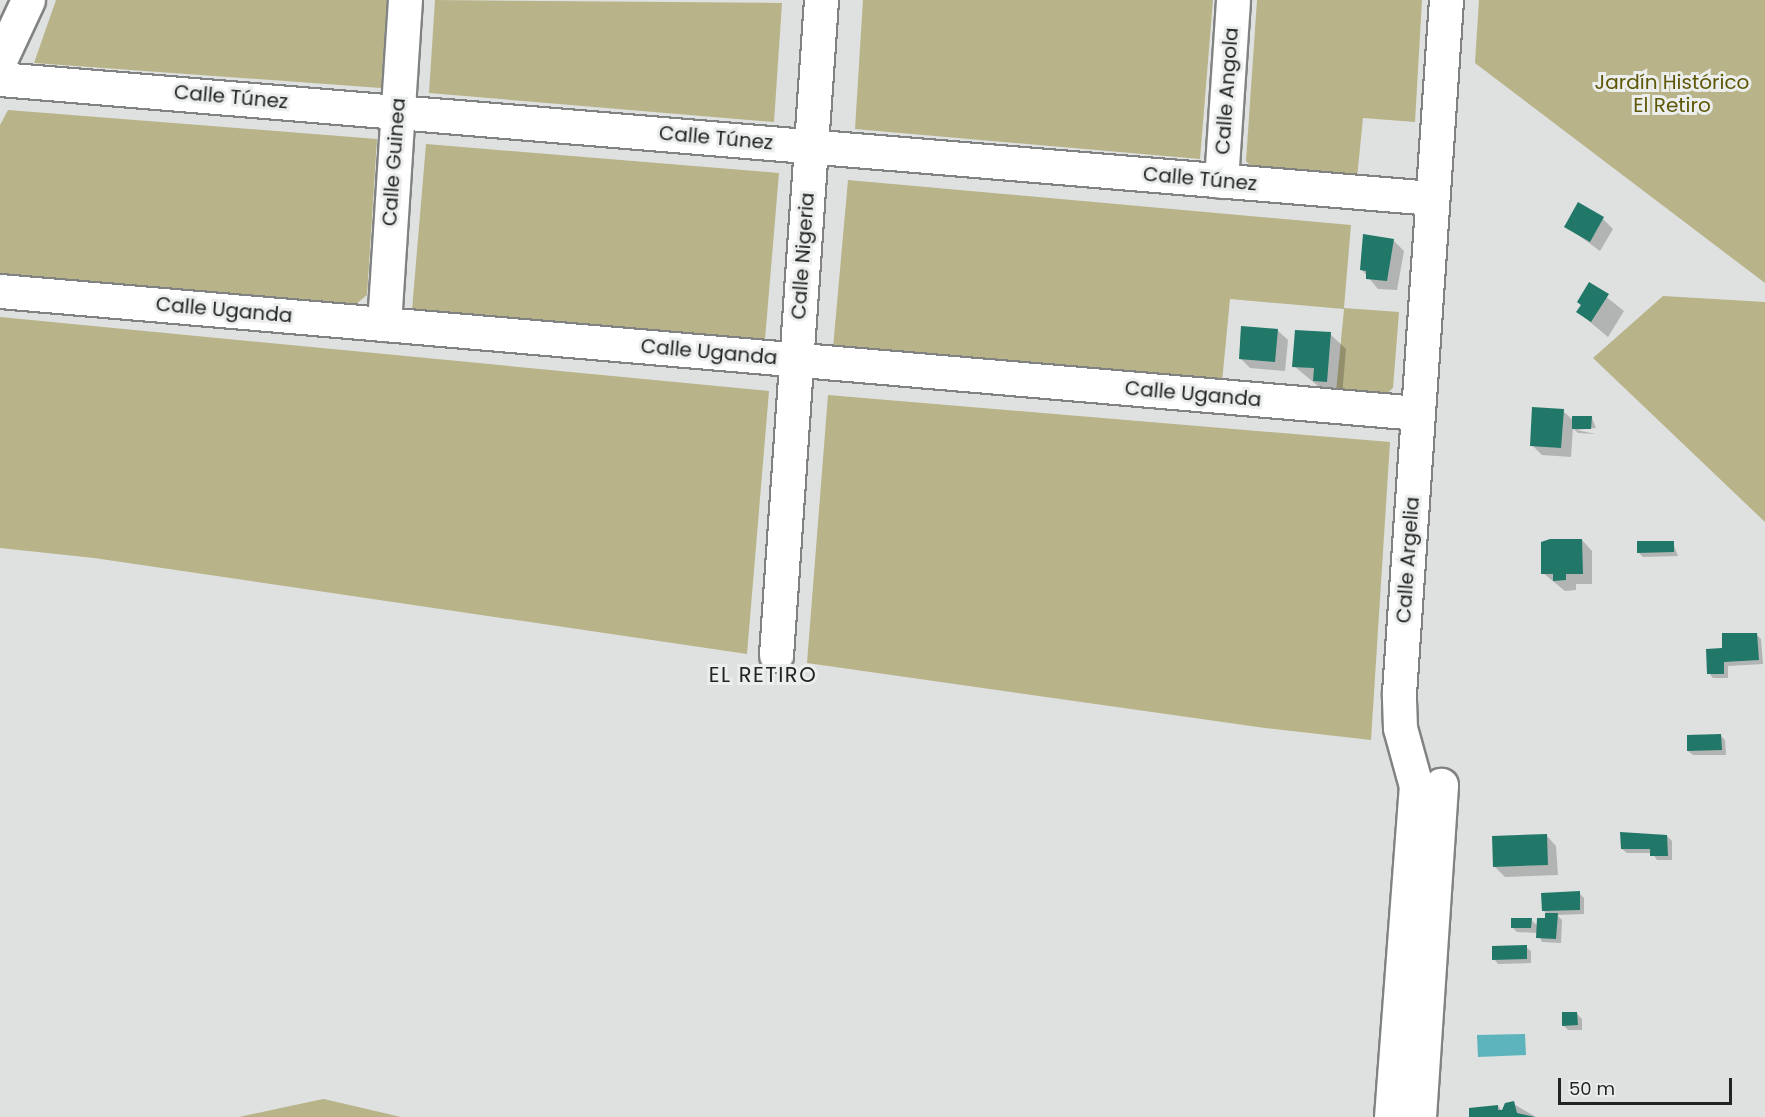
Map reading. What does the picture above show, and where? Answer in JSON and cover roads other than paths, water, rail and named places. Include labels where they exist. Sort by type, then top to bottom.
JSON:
[{"type":"street","points":[[0,60],[28,0]]},
{"type":"street","name":"Calle Guinea","points":[[384,324],[405,0]]},
{"type":"street","name":"Calle Nigeria","points":[[776,655],[821,0]]},
{"type":"street","name":"Calle Angola","points":[[1221,181],[1233,0]]},
{"type":"street","name":"Calle Argelia","points":[[1391,1117],[1416,786],[1400,728],[1399,693],[1446,0]]},
{"type":"street","name":"Calle Túnez","points":[[0,79],[1431,198]]},
{"type":"street","name":"Calle Uganda","points":[[0,291],[1417,413]]},
{"type":"street","points":[[1419,1117],[1441,785]]},
{"type":"water","points":[[1525,1034],[1526,1055],[1478,1057],[1477,1035]]},
{"type":"district","name":"EL RETIRO","points":[[763,675]]},
{"type":"park label","name":"Jardín Histórico El Retiro","points":[[1672,94]]}]
